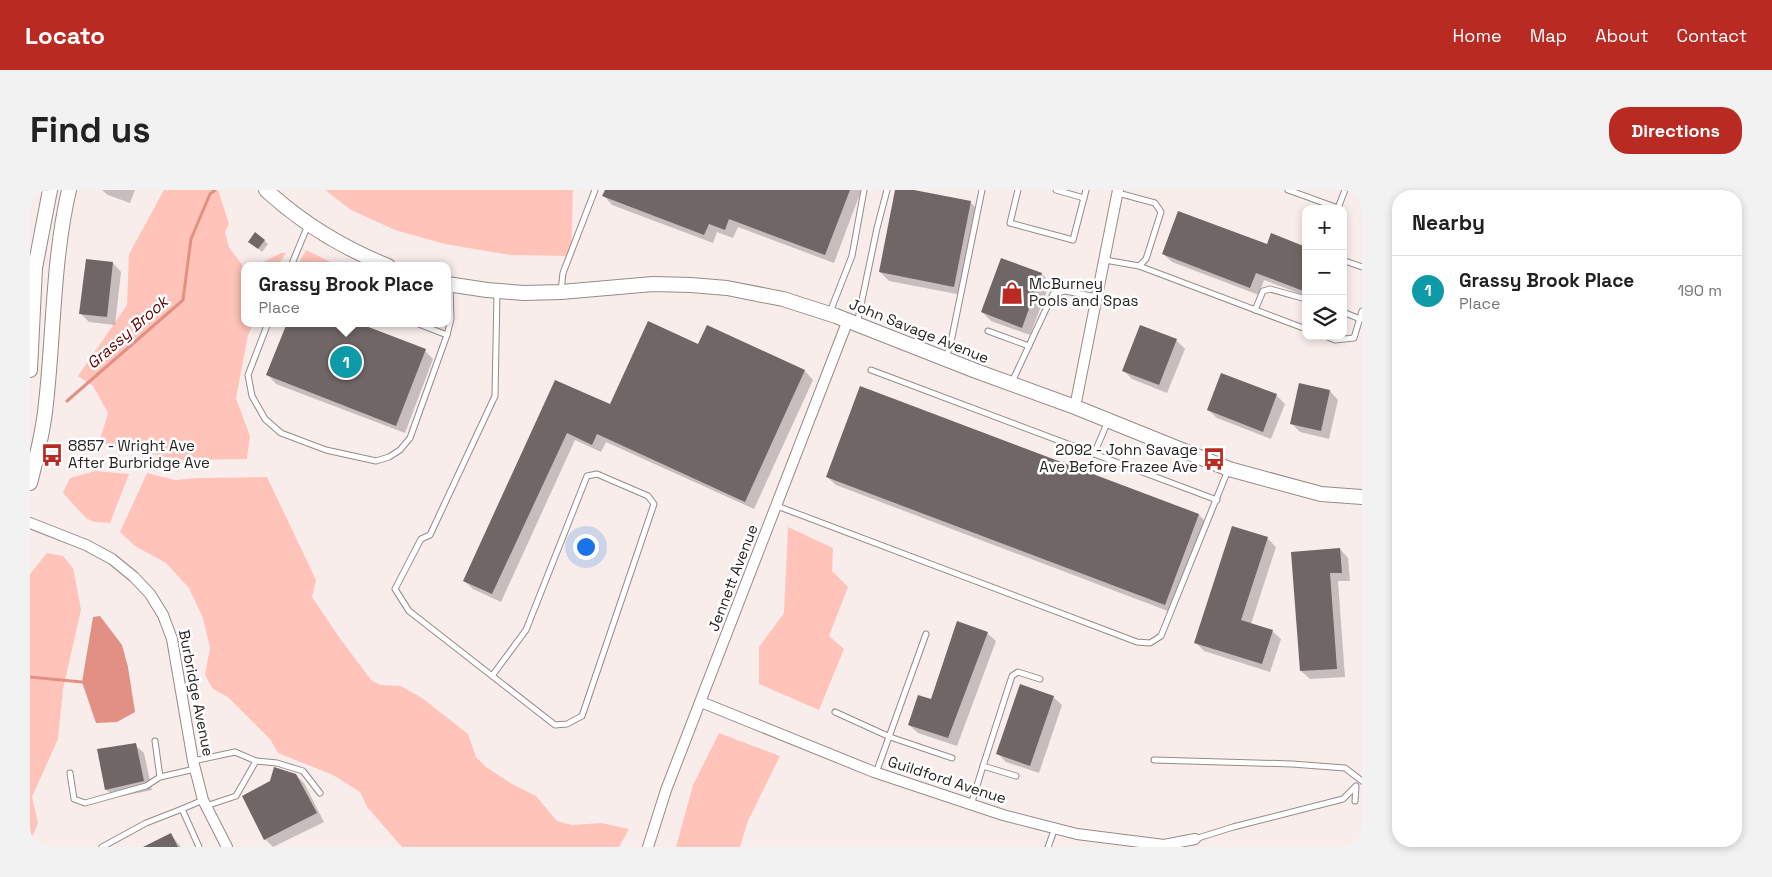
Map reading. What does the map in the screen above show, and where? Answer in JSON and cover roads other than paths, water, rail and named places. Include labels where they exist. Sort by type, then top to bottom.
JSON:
[{"type":"main road","points":[[30,370],[35,268],[50,190]]},
{"type":"main road","points":[[30,483],[45,414],[55,287],[69,190]]},
{"type":"main road","points":[[266,190],[308,224],[345,246],[379,262]]},
{"type":"main road","name":"John Savage Avenue","points":[[451,284],[524,293],[561,292],[653,284],[709,286],[774,297],[853,322],[1011,385],[1075,407],[1229,469],[1321,494],[1362,497]]},
{"type":"street","points":[[1075,407],[1117,192]]},
{"type":"street","name":"Jennett Avenue","points":[[648,847],[666,790],[776,506],[853,322]]},
{"type":"street","name":"Burbridge Avenue","points":[[30,523],[86,545],[112,559],[134,576],[150,594],[164,615],[172,639],[194,765],[204,803],[227,847]]},
{"type":"street","name":"Guildford Avenue","points":[[701,702],[876,773],[971,805],[1077,834],[1164,845],[1195,839]]},
{"type":"lane","points":[[561,292],[563,273],[595,190]]},
{"type":"lane","points":[[829,313],[852,256],[864,190]]},
{"type":"lane","points":[[853,322],[862,306],[877,228],[887,190]]},
{"type":"lane","points":[[946,359],[955,326],[982,190]]},
{"type":"lane","points":[[1018,190],[1010,223],[1073,240],[1086,190]]},
{"type":"lane","points":[[1056,190],[1084,198]]},
{"type":"lane","points":[[1288,190],[1338,208],[1345,190]]},
{"type":"lane","points":[[1117,192],[1155,203],[1161,212],[1146,259],[1139,266]]},
{"type":"lane","points":[[292,262],[308,224]]},
{"type":"lane","points":[[1104,260],[1139,266],[1302,328]]},
{"type":"lane","points":[[1347,263],[1362,267]]},
{"type":"lane","points":[[1254,310],[1263,291],[1270,288],[1302,299]]},
{"type":"lane","points":[[492,676],[526,630],[587,476],[597,474],[648,496],[654,504],[582,716],[568,724],[555,725],[492,676],[409,611],[395,590],[420,539],[430,536],[495,396],[497,291]]},
{"type":"lane","points":[[1011,385],[1053,294],[1065,291],[1097,297]]},
{"type":"lane","points":[[1347,339],[1354,338],[1362,311]]},
{"type":"lane","points":[[1347,314],[1360,319]]},
{"type":"lane","points":[[266,327],[248,375],[252,396],[265,419],[281,434],[326,450],[376,461],[389,457],[400,450],[410,438],[449,327]]},
{"type":"lane","points":[[426,327],[447,335]]},
{"type":"lane","points":[[988,331],[1029,346]]},
{"type":"lane","points":[[871,370],[1217,500]]},
{"type":"lane","points":[[1094,454],[1108,420]]},
{"type":"lane","points":[[776,506],[1137,642],[1150,643],[1161,636],[1229,469]]},
{"type":"lane","points":[[876,773],[926,634]]},
{"type":"lane","points":[[971,805],[1012,676],[1018,672],[1040,679]]},
{"type":"lane","points":[[835,712],[890,737],[952,758]]},
{"type":"lane","points":[[155,741],[160,776]]},
{"type":"lane","points":[[70,773],[74,799],[85,803],[146,786],[160,776],[235,752],[256,760],[277,763],[303,771],[320,793]]},
{"type":"lane","points":[[102,847],[146,823],[182,809],[236,796],[256,760]]},
{"type":"lane","points":[[1154,760],[1292,764],[1344,768],[1362,781]]},
{"type":"lane","points":[[983,766],[1016,776]]},
{"type":"lane","points":[[1195,839],[1233,827],[1343,799],[1356,786],[1355,801]]},
{"type":"lane","points":[[182,809],[199,847]]},
{"type":"lane","points":[[1048,847],[1055,828]]},
{"type":"waterway","name":"Grassy Brook","points":[[67,401],[183,300],[191,239],[210,194],[215,190]]},
{"type":"waterway","points":[[30,677],[82,682]]},
{"type":"place","name":"McBurney Pools and Spas","points":[[1012,293]]},
{"type":"place","name":"Grassy Brook Place","points":[[346,362]]},
{"type":"place","name":"8857 - Wright Ave After Burbridge Ave","points":[[52,455]]},
{"type":"place","name":"2092 - John Savage Ave Before Frazee Ave","points":[[1214,459]]}]
